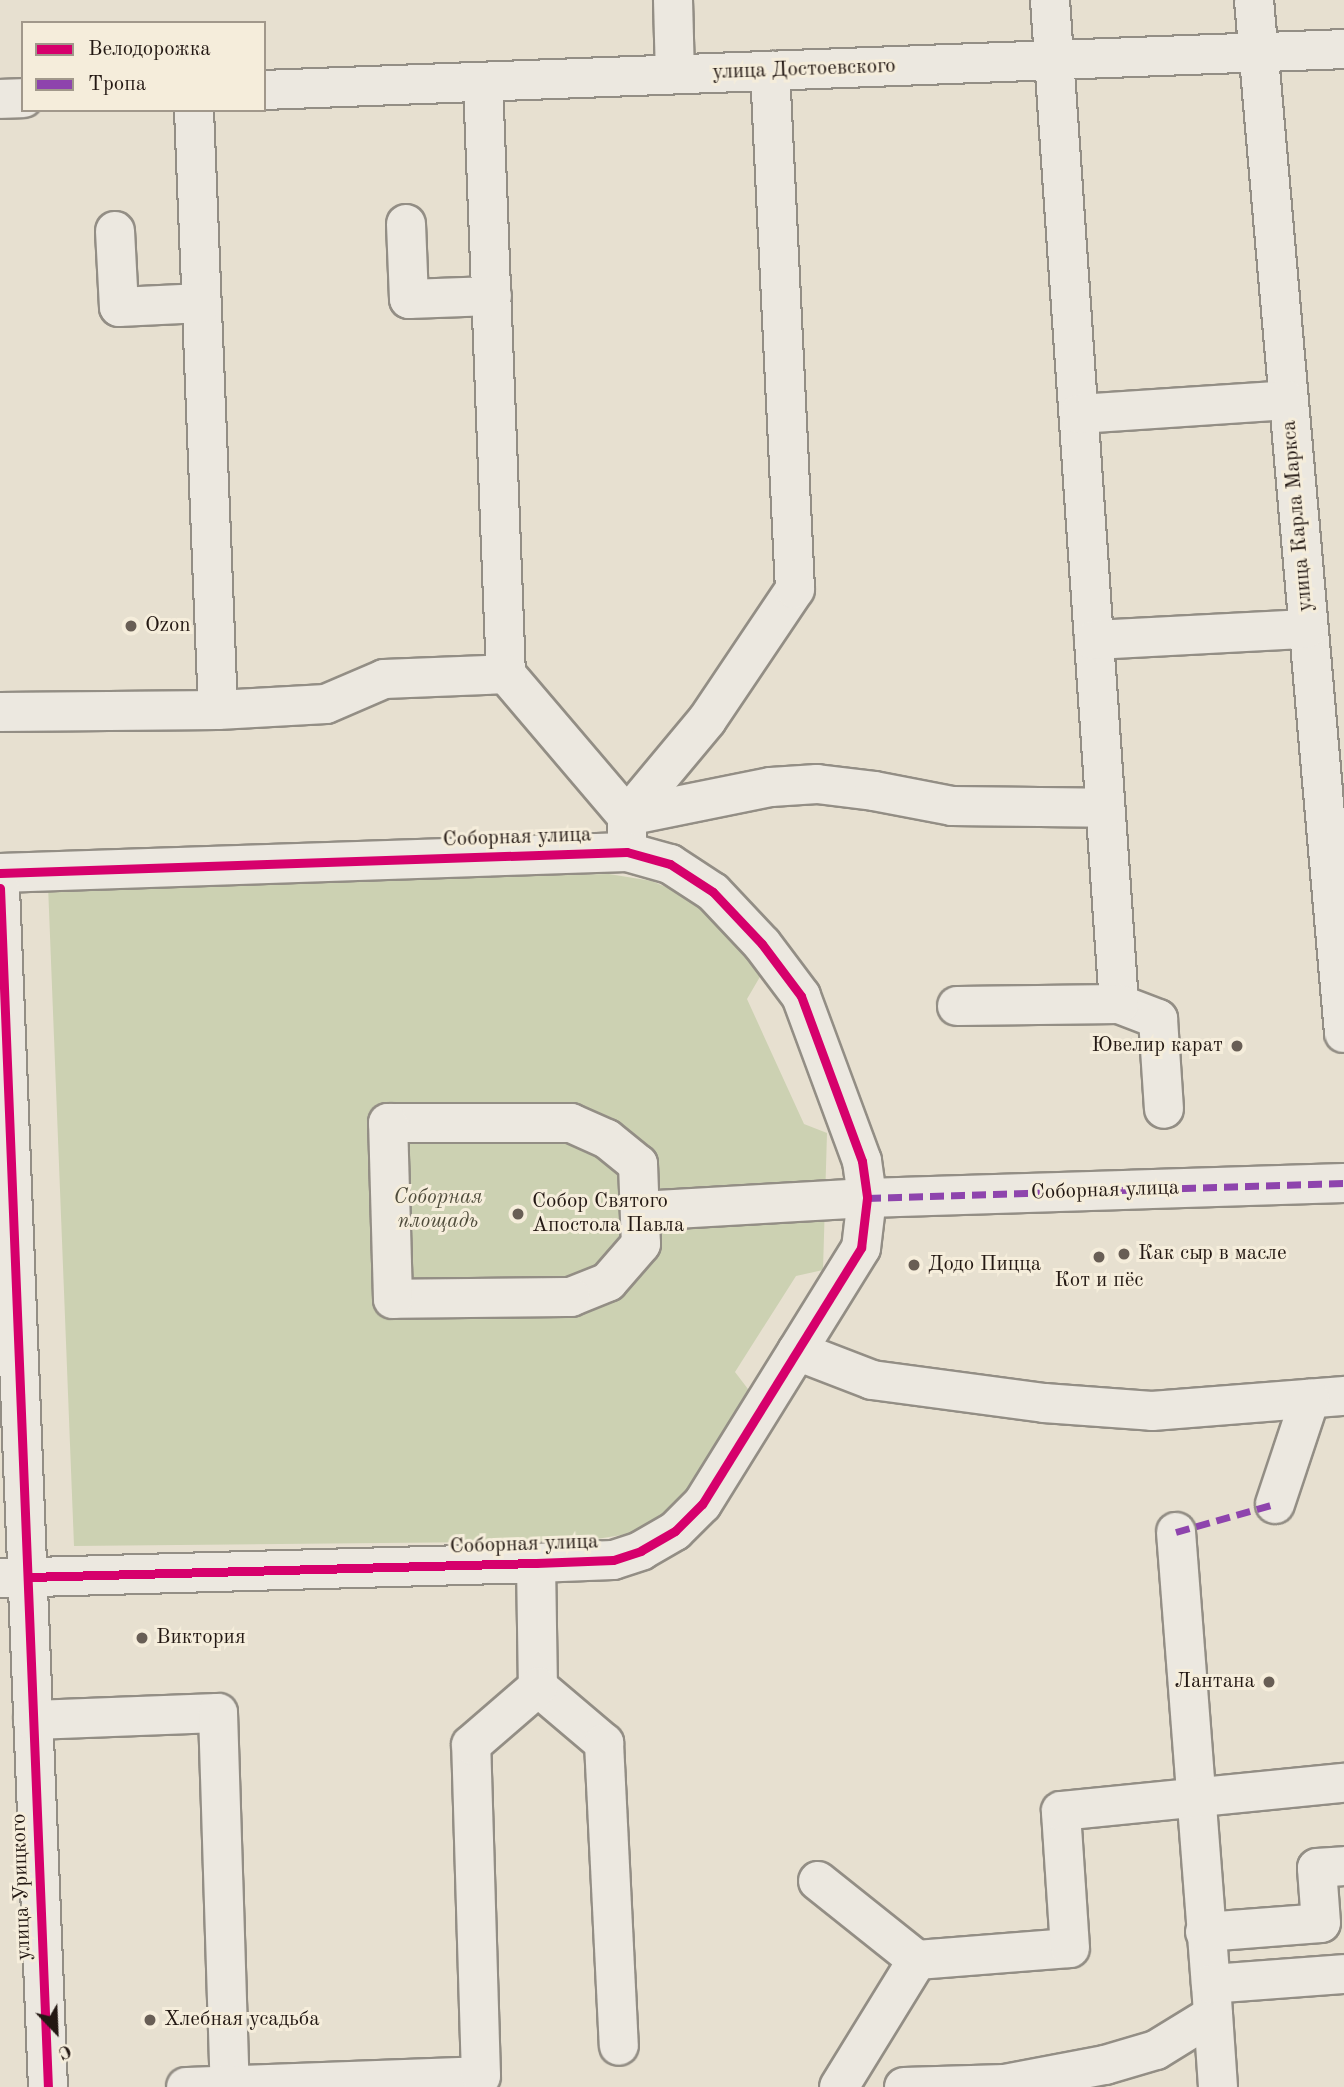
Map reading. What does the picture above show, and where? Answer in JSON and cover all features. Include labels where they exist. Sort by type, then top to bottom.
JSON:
[{"type":"street","points":[[673,0],[675,74]]},
{"type":"street","points":[[1051,0],[1119,1004]]},
{"type":"street","name":"улица Карла Маркса","points":[[1254,0],[1344,1033]]},
{"type":"street","name":"улица Достоевского","points":[[266,90],[1344,49]]},
{"type":"street","points":[[627,834],[795,589],[770,71]]},
{"type":"street","points":[[483,82],[506,674],[627,834]]},
{"type":"street","points":[[0,99],[21,98]]},
{"type":"street","points":[[194,112],[218,710]]},
{"type":"street","points":[[406,224],[409,299],[492,296]]},
{"type":"street","points":[[115,231],[119,307],[202,303]]},
{"type":"street","points":[[1079,414],[1287,400]]},
{"type":"street","points":[[1094,640],[1307,629]]},
{"type":"street","points":[[0,712],[218,710],[327,704],[384,679],[506,674]]},
{"type":"street","points":[[627,834],[771,787],[817,784],[874,791],[952,806],[1105,808]]},
{"type":"street","name":"Соборная улица","points":[[0,873],[627,834],[713,892],[770,954],[801,996],[864,1180],[861,1248],[702,1504],[675,1531],[641,1551],[613,1560],[14,1577]]},
{"type":"street","name":"улица Урицкого","points":[[0,888],[14,1577],[33,1720],[48,2087]]},
{"type":"street","points":[[957,1006],[1119,1004],[1158,1019],[1164,1109]]},
{"type":"street","points":[[388,1123],[571,1123],[607,1139],[638,1164],[640,1211],[641,1244],[608,1282],[571,1297],[393,1299],[388,1123]]},
{"type":"street","points":[[640,1211],[864,1180]]},
{"type":"street","name":"Соборная улица","points":[[864,1180],[1344,1182]]},
{"type":"street","points":[[797,1351],[872,1380],[1044,1403],[1152,1410],[1327,1397]]},
{"type":"street","points":[[1275,1504],[1327,1397]]},
{"type":"street","points":[[1176,1532],[1194,1798],[1218,2087]]},
{"type":"street","points":[[536,1563],[538,1687],[604,1743],[619,2046]]},
{"type":"street","points":[[186,2087],[481,2076],[471,1745],[538,1687]]},
{"type":"street","points":[[33,1720],[218,1713],[229,2085]]},
{"type":"street","points":[[818,1881],[916,1960],[1070,1948],[1061,1811],[1344,1783]]},
{"type":"street","points":[[1205,1933],[1321,1923],[1317,1868],[1344,1866]]},
{"type":"street","points":[[839,2087],[916,1960]]},
{"type":"street","points":[[904,2087],[1005,2084],[1105,2065],[1156,2050],[1212,1999],[1344,1974]]},
{"type":"green space","name":"Соборная площадь","points":[[609,874],[652,881],[686,896],[740,945],[761,975],[747,999],[804,1124],[827,1133],[823,1270],[796,1276],[735,1372],[751,1393],[682,1498],[657,1522],[628,1534],[584,1541],[74,1546],[48,885]]},
{"type":"marked path","points":[[867,1198],[1344,1183]]},
{"type":"marked path","points":[[1176,1532],[1275,1504]]},
{"type":"cycle path","points":[[0,873],[627,852],[670,864],[713,892],[762,944],[801,996],[862,1161],[867,1198],[861,1248],[702,1504],[675,1531],[641,1551],[613,1560],[28,1577]]},
{"type":"cycle path","points":[[0,888],[48,2087]]},
{"type":"place","name":"Ozon","points":[[131,626]]},
{"type":"place","name":"Ювелир карат","points":[[1237,1046]]},
{"type":"place","name":"Собор Святого Апостола Павла","points":[[518,1214]]},
{"type":"place","name":"Как сыр в масле","points":[[1124,1254]]},
{"type":"place","name":"Кот и пёс","points":[[1099,1257]]},
{"type":"place","name":"Додо Пицца","points":[[914,1265]]},
{"type":"place","name":"Виктория","points":[[142,1638]]},
{"type":"place","name":"Лантана","points":[[1269,1682]]},
{"type":"place","name":"Хлебная усадьба","points":[[150,2020]]}]
